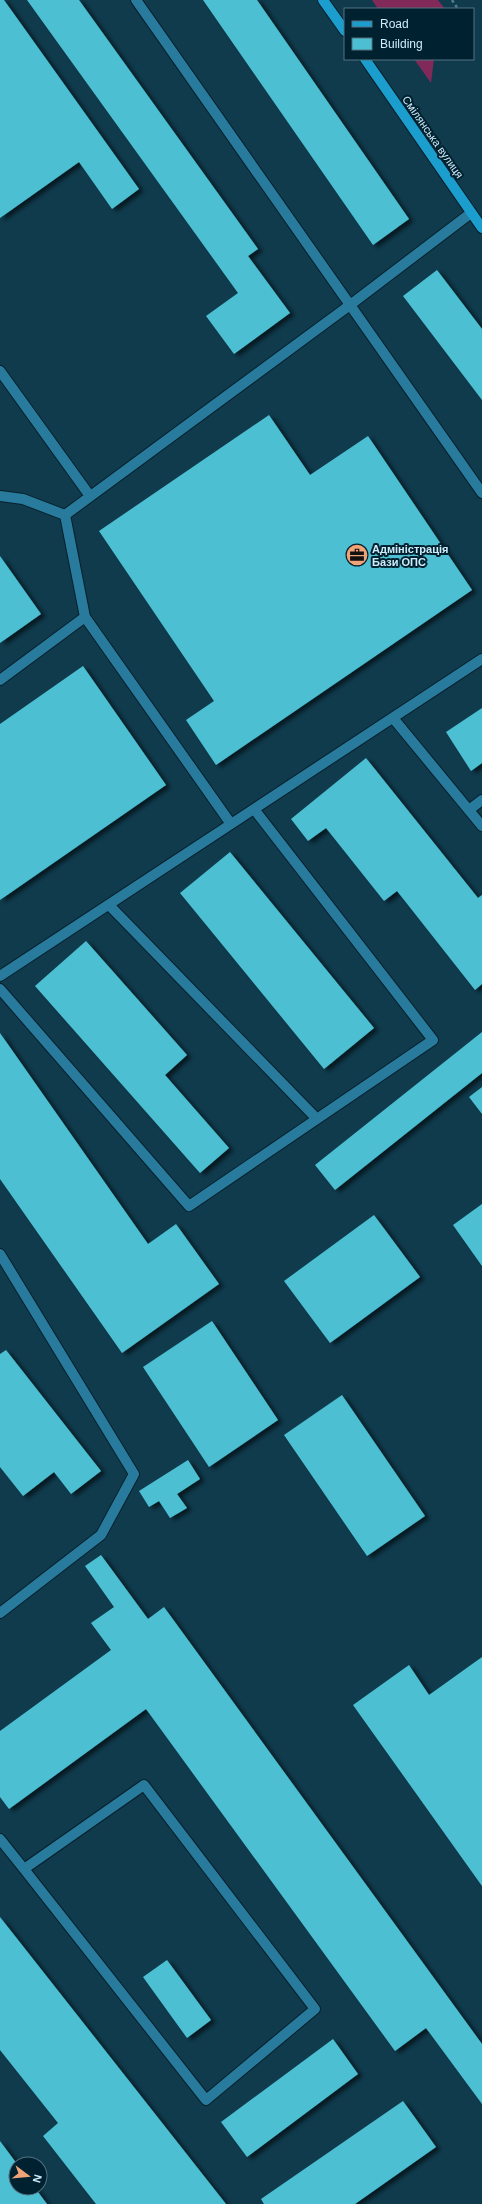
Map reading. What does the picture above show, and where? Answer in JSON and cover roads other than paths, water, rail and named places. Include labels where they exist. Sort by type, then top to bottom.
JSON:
[{"type":"main road","points":[[324,0],[344,30]]},
{"type":"main road","name":"Смілянська вулиця","points":[[366,60],[482,228]]},
{"type":"lane","points":[[136,0],[482,493]]},
{"type":"lane","points":[[65,514],[350,305],[471,213]]},
{"type":"lane","points":[[0,371],[90,496]]},
{"type":"lane","points":[[0,496],[23,499],[65,514]]},
{"type":"lane","points":[[65,514],[85,617],[231,824]]},
{"type":"lane","points":[[0,680],[85,617]]},
{"type":"lane","points":[[0,976],[482,659]]},
{"type":"lane","points":[[393,718],[482,826]]},
{"type":"lane","points":[[469,810],[482,800]]},
{"type":"lane","points":[[0,989],[188,1206],[433,1040],[254,809]]},
{"type":"lane","points":[[109,904],[317,1119]]},
{"type":"lane","points":[[0,1254],[134,1474],[101,1534],[0,1613]]},
{"type":"lane","points":[[0,1839],[206,2100],[315,2009],[144,1785],[24,1869]]},
{"type":"place","name":"Адміністрація Бази ОПС","points":[[357,555]]}]
